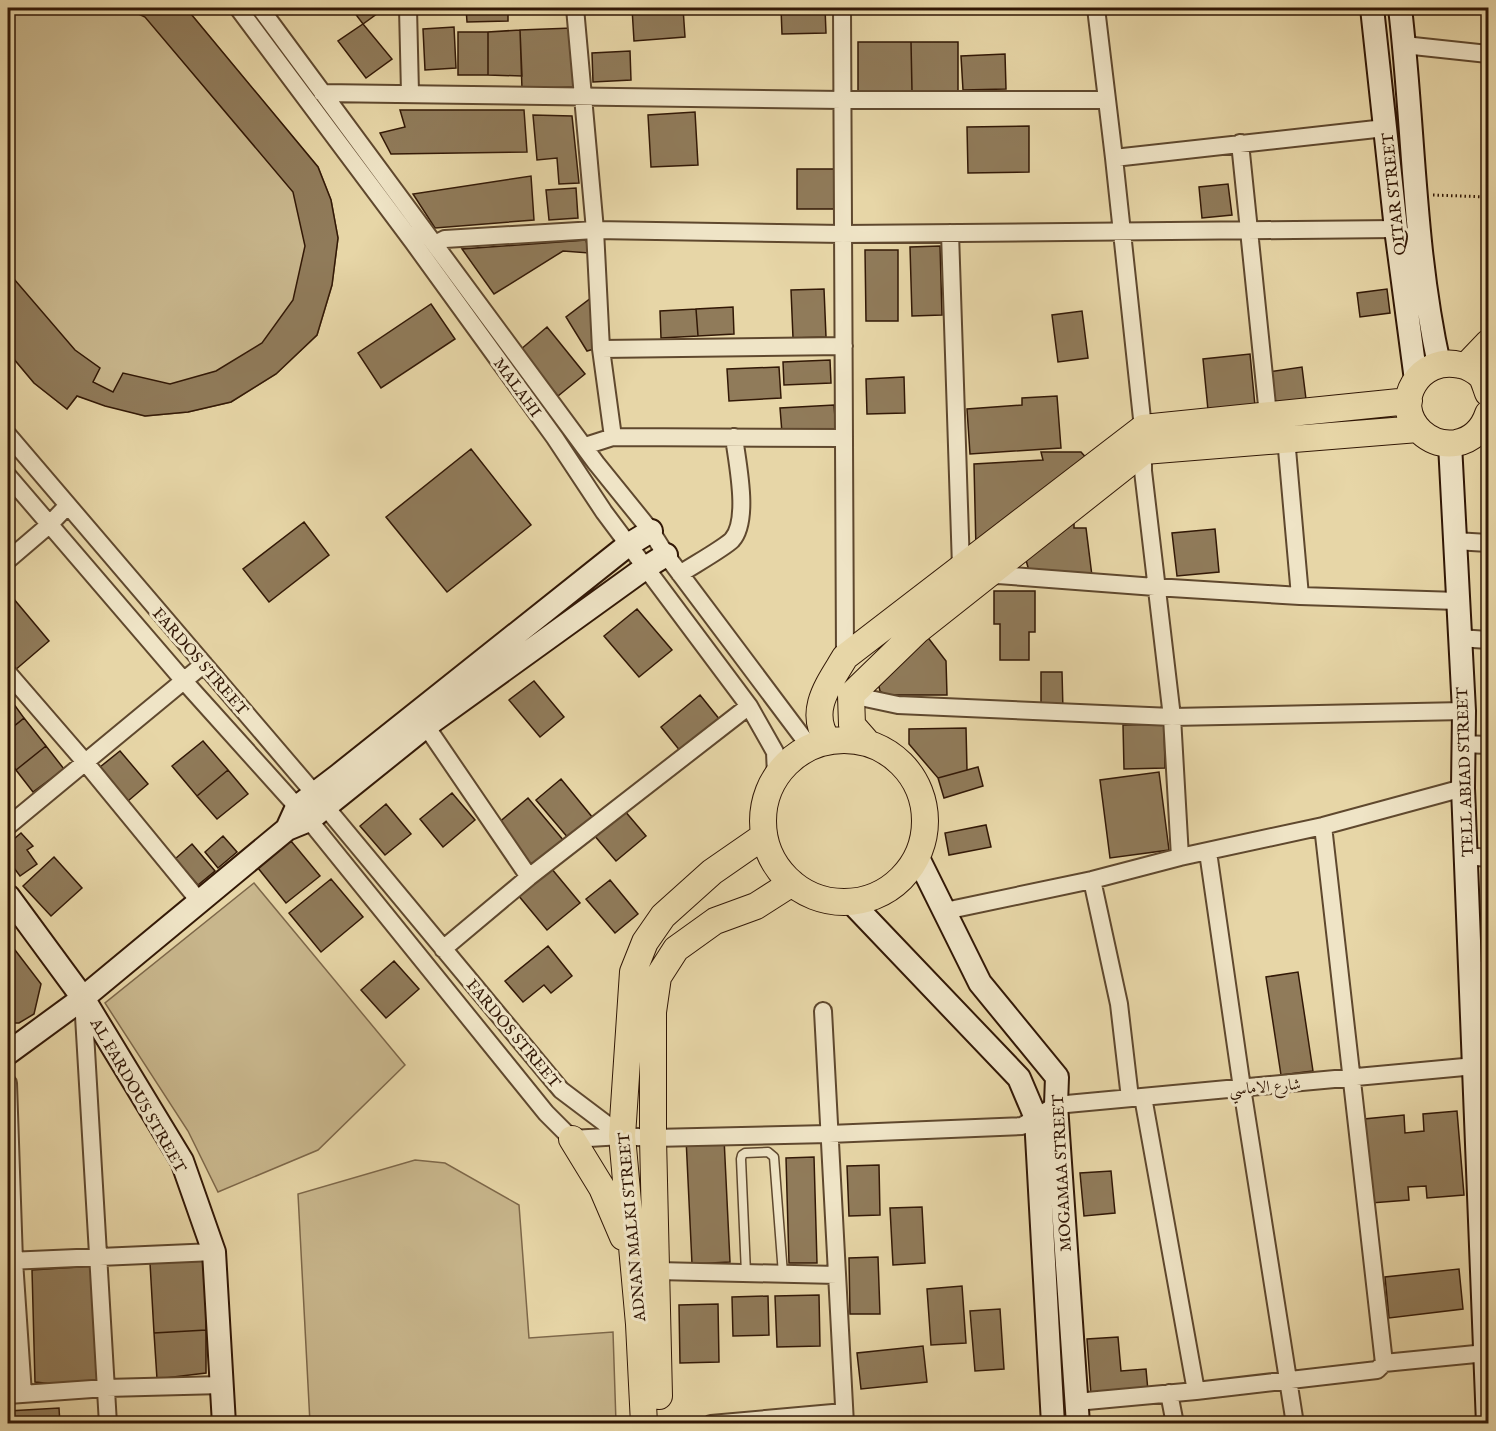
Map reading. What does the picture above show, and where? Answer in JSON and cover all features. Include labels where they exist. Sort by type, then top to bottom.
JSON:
[{"type":"main road","name":"QITAR STREET","points":[[1378,8],[1385,128],[1412,390]]},
{"type":"main road","name":"QITAR STREET","points":[[1400,8],[1416,195],[1431,326],[1439,364]]},
{"type":"main road","points":[[1488,343],[1482,376],[1453,363],[1439,364],[1422,373],[1412,390],[1409,411],[1418,429],[1435,441],[1450,444],[1473,436],[1482,427],[1488,415]]},
{"type":"main road","points":[[819,744],[820,699],[845,657],[911,621],[1144,439],[1412,390]]},
{"type":"main road","points":[[1144,439],[1286,438],[1418,429]]},
{"type":"main road","name":"TELL ABIAD STREET","points":[[1450,444],[1464,711],[1463,788],[1477,857],[1480,970],[1475,1066],[1485,1264],[1488,1424]]},
{"type":"main road","points":[[8,1053],[83,998],[200,902],[287,829],[339,776],[628,544],[651,531]]},
{"type":"main road","points":[[311,806],[666,555]]},
{"type":"main road","points":[[867,741],[849,740],[819,744],[791,759],[776,776],[766,794],[762,815],[769,854],[792,884],[810,895],[830,901],[851,902],[871,897],[890,888],[906,874],[917,856],[924,834],[925,811],[919,789],[907,770],[890,754],[867,741],[852,725],[851,695],[911,621]]},
{"type":"main road","name":"ADNAN MALKI STREET","points":[[644,1424],[639,1324],[622,1136],[633,972],[645,942],[663,916],[712,872],[764,836]]},
{"type":"main road","name":"MOGAMAA STREET","points":[[917,856],[980,983],[1057,1077],[1056,1105],[1077,1413]]},
{"type":"main road","name":"ADNAN MALKI STREET","points":[[659,1424],[653,1138],[653,1012],[658,977],[675,949],[715,921],[756,906],[792,884]]},
{"type":"main road","name":"AL FARDOUS STREET","points":[[8,896],[83,998],[182,1161],[214,1252],[224,1424]]},
{"type":"main road","name":"MOGAMAA STREET","points":[[851,902],[1019,1078],[1036,1118],[1053,1424]]},
{"type":"main road","points":[[572,1139],[602,1188],[632,1257]]},
{"type":"street","name":"MALAHI","points":[[238,8],[413,242],[555,438],[604,512],[749,706],[775,752],[776,776]]},
{"type":"street","name":"MALAHI","points":[[260,8],[585,446],[651,531],[680,574],[819,744]]},
{"type":"street","points":[[408,8],[410,93]]},
{"type":"street","points":[[575,8],[595,230],[601,349],[613,437]]},
{"type":"street","points":[[842,8],[845,657]]},
{"type":"street","points":[[1096,8],[1144,439],[1143,471],[1155,587],[1172,717],[1180,857]]},
{"type":"street","points":[[1404,45],[1488,54]]},
{"type":"street","points":[[322,93],[842,100],[1107,100]]},
{"type":"street","points":[[1114,158],[1385,128]]},
{"type":"street","points":[[1240,143],[1268,415]]},
{"type":"street","points":[[435,244],[445,239],[595,230],[843,234],[1396,229]]},
{"type":"street","points":[[950,233],[972,573],[1300,596],[1458,601]]},
{"type":"street","points":[[601,349],[844,346]]},
{"type":"street","name":"FARDOS STREET","points":[[8,435],[204,664],[546,1113],[572,1139]]},
{"type":"street","points":[[585,446],[613,437],[844,438]]},
{"type":"street","points":[[680,574],[732,540],[740,523],[741,507],[734,437]]},
{"type":"street","points":[[1286,438],[1300,596]]},
{"type":"street","name":"FARDOS STREET","points":[[8,476],[184,681],[311,806],[443,949],[561,1090],[622,1136]]},
{"type":"street","points":[[8,560],[50,525],[68,505]]},
{"type":"street","points":[[1455,541],[1488,543]]},
{"type":"street","points":[[1459,638],[1488,640]]},
{"type":"street","points":[[8,826],[204,664]]},
{"type":"street","points":[[8,673],[85,762],[200,902]]},
{"type":"street","points":[[851,695],[898,705],[1172,717],[1464,711]]},
{"type":"street","points":[[443,949],[529,877],[749,706]]},
{"type":"street","points":[[426,726],[529,877]]},
{"type":"street","points":[[1463,744],[1488,745]]},
{"type":"street","points":[[945,911],[1092,880],[1180,857],[1323,826],[1463,788]]},
{"type":"street","points":[[1323,826],[1384,1363]]},
{"type":"street","points":[[1208,852],[1242,1088],[1295,1424]]},
{"type":"street","points":[[1092,880],[1196,1391]]},
{"type":"street","points":[[83,998],[108,1424]]},
{"type":"street","points":[[711,1424],[844,1418],[823,1011]]},
{"type":"street","name":"شارع الاماسي","points":[[1056,1105],[1475,1066]]},
{"type":"street","points":[[8,1083],[15,1394],[222,1385]]},
{"type":"street","points":[[572,1139],[622,1136],[653,1138],[829,1134],[1022,1126],[1056,1105]]},
{"type":"street","points":[[11,1261],[214,1252]]},
{"type":"street","points":[[657,1271],[837,1275]]},
{"type":"street","points":[[1077,1413],[1169,1393],[1288,1382],[1377,1370],[1384,1363],[1486,1353]]},
{"type":"street","points":[[1169,1393],[1175,1424]]},
{"type":"lane","points":[[746,1273],[741,1159],[745,1153],[768,1152],[774,1157],[783,1274]]},
{"type":"path","points":[[1416,195],[1488,197]]},
{"type":"shaded area","points":[[8,8],[186,8],[318,167],[331,200],[338,238],[332,285],[317,335],[276,374],[231,402],[188,412],[145,416],[77,396],[67,409],[34,383],[8,352]]},
{"type":"shaded area","points":[[254,883],[405,1065],[318,1150],[218,1192],[188,1131],[105,1003]]},
{"type":"shaded area","points":[[415,1160],[445,1163],[519,1205],[529,1338],[613,1332],[616,1423],[310,1423],[298,1194]]},
{"type":"building","points":[[126,8],[186,8],[318,167],[331,200],[338,238],[332,285],[317,335],[276,374],[231,402],[188,412],[145,416],[77,396],[67,409],[34,383],[8,352],[8,272],[75,350],[100,368],[93,382],[113,392],[123,373],[170,384],[216,371],[262,343],[293,300],[305,246],[293,192],[145,17]]},
{"type":"building","points":[[351,8],[385,8],[363,24]]},
{"type":"building","points":[[466,8],[508,8],[508,21],[467,22]]},
{"type":"building","points":[[632,8],[683,8],[685,37],[634,41]]},
{"type":"building","points":[[781,8],[825,8],[826,33],[782,34]]},
{"type":"building","points":[[363,24],[392,59],[366,78],[338,41]]},
{"type":"building","points":[[454,27],[456,68],[425,70],[423,29]]},
{"type":"building","points":[[572,28],[574,87],[522,89],[520,30]]},
{"type":"building","points":[[520,30],[522,76],[488,75],[488,32]]},
{"type":"building","points":[[458,32],[488,32],[488,75],[458,75]]},
{"type":"building","points":[[858,42],[911,42],[912,91],[858,92]]},
{"type":"building","points":[[911,42],[958,42],[958,91],[912,91]]},
{"type":"building","points":[[630,51],[631,80],[593,82],[592,53]]},
{"type":"building","points":[[1005,54],[1006,89],[963,90],[961,56]]},
{"type":"building","points":[[400,110],[524,110],[527,152],[391,154],[380,133],[405,127]]},
{"type":"building","points":[[695,112],[698,165],[651,167],[648,115]]},
{"type":"building","points":[[533,115],[572,116],[579,183],[559,184],[557,158],[537,160]]},
{"type":"building","points":[[1029,126],[1029,172],[968,173],[967,127]]},
{"type":"building","points":[[797,169],[836,169],[836,209],[797,209]]},
{"type":"building","points":[[531,176],[534,220],[435,228],[413,194]]},
{"type":"building","points":[[1228,184],[1232,215],[1202,218],[1199,187]]},
{"type":"building","points":[[576,188],[578,218],[549,220],[546,190]]},
{"type":"building","points":[[586,240],[589,253],[563,251],[494,294],[462,249]]},
{"type":"building","points":[[940,246],[942,315],[912,316],[910,247]]},
{"type":"building","points":[[865,250],[898,250],[898,321],[866,321]]},
{"type":"building","points":[[824,289],[826,337],[793,338],[791,290]]},
{"type":"building","points":[[1387,289],[1390,313],[1360,317],[1357,293]]},
{"type":"building","points":[[591,298],[594,349],[587,351],[566,317]]},
{"type":"building","points":[[431,304],[455,339],[381,388],[358,353]]},
{"type":"building","points":[[733,307],[734,334],[698,336],[696,309]]},
{"type":"building","points":[[696,309],[698,336],[661,338],[660,311]]},
{"type":"building","points":[[1082,311],[1088,358],[1058,362],[1052,315]]},
{"type":"building","points":[[547,327],[585,374],[558,396],[520,350]]},
{"type":"building","points":[[1250,354],[1255,406],[1208,410],[1203,359]]},
{"type":"building","points":[[830,360],[831,383],[784,385],[783,362]]},
{"type":"building","points":[[779,367],[781,398],[729,401],[727,369]]},
{"type":"building","points":[[1302,367],[1306,399],[1273,404],[1268,372]]},
{"type":"building","points":[[904,377],[905,413],[867,414],[866,379]]},
{"type":"building","points":[[1057,396],[1061,448],[970,454],[967,409],[1022,405],[1022,398]]},
{"type":"building","points":[[834,405],[836,430],[782,433],[780,408]]},
{"type":"building","points":[[471,449],[531,525],[447,592],[386,517]]},
{"type":"building","points":[[1041,452],[1081,452],[1089,461],[976,550],[974,464],[1043,460]]},
{"type":"building","points":[[304,522],[329,555],[269,602],[243,569]]},
{"type":"building","points":[[1074,523],[1074,528],[1086,528],[1092,576],[1029,571],[1026,560]]},
{"type":"building","points":[[1215,529],[1219,572],[1177,576],[1172,533]]},
{"type":"building","points":[[994,591],[1035,591],[1035,632],[1029,632],[1029,660],[1000,660],[1000,624],[994,624]]},
{"type":"building","points":[[8,592],[49,641],[14,671],[8,664]]},
{"type":"building","points":[[637,609],[672,650],[639,677],[604,636]]},
{"type":"building","points":[[926,635],[946,661],[947,695],[886,695],[880,691],[878,683]]},
{"type":"building","points":[[1041,672],[1062,672],[1063,711],[1041,711]]},
{"type":"building","points":[[534,681],[564,717],[540,737],[509,700]]},
{"type":"building","points":[[700,695],[720,720],[681,752],[661,727]]},
{"type":"building","points":[[8,696],[24,718],[8,731]]},
{"type":"building","points":[[24,718],[46,746],[16,770],[8,759],[8,731]]},
{"type":"building","points":[[1164,724],[1165,768],[1124,769],[1123,725]]},
{"type":"building","points":[[966,728],[967,770],[938,778],[909,744],[909,729]]},
{"type":"building","points":[[203,741],[228,770],[197,796],[172,766]]},
{"type":"building","points":[[46,746],[64,769],[33,792],[16,770]]},
{"type":"building","points":[[120,751],[148,784],[128,801],[100,767]]},
{"type":"building","points":[[978,767],[983,786],[944,798],[938,778]]},
{"type":"building","points":[[228,770],[248,794],[217,819],[197,796]]},
{"type":"building","points":[[1159,772],[1169,850],[1110,858],[1100,780]]},
{"type":"building","points":[[561,779],[593,818],[569,839],[536,800]]},
{"type":"building","points":[[452,793],[475,820],[443,847],[420,819]]},
{"type":"building","points":[[528,798],[564,841],[533,867],[497,824]]},
{"type":"building","points":[[386,804],[411,834],[385,855],[360,826]]},
{"type":"building","points":[[624,810],[646,836],[616,861],[594,835]]},
{"type":"building","points":[[986,825],[991,847],[949,855],[945,833]]},
{"type":"building","points":[[21,833],[33,846],[27,850],[37,864],[20,876],[8,860],[8,844]]},
{"type":"building","points":[[223,836],[237,852],[218,868],[205,852]]},
{"type":"building","points":[[291,841],[320,876],[286,903],[258,868]]},
{"type":"building","points":[[192,844],[215,871],[198,885],[175,859]]},
{"type":"building","points":[[54,857],[82,888],[51,916],[23,886]]},
{"type":"building","points":[[551,868],[580,903],[547,930],[518,895]]},
{"type":"building","points":[[331,879],[363,917],[321,952],[289,913]]},
{"type":"building","points":[[610,880],[638,914],[615,933],[586,899]]},
{"type":"building","points":[[548,946],[572,976],[551,993],[544,985],[523,1002],[505,981]]},
{"type":"building","points":[[15,950],[41,984],[34,1014],[19,1023],[8,1023],[8,952]]},
{"type":"building","points":[[394,961],[419,989],[386,1018],[361,990]]},
{"type":"building","points":[[1298,972],[1313,1071],[1281,1075],[1266,977]]},
{"type":"building","points":[[1457,1111],[1464,1195],[1427,1198],[1426,1186],[1408,1187],[1409,1200],[1371,1203],[1364,1119],[1404,1115],[1405,1133],[1424,1131],[1423,1114]]},
{"type":"building","points":[[686,1138],[724,1138],[730,1262],[692,1264]]},
{"type":"building","points":[[814,1157],[817,1263],[789,1263],[786,1158]]},
{"type":"building","points":[[879,1165],[880,1215],[849,1216],[847,1166]]},
{"type":"building","points":[[1111,1171],[1115,1213],[1084,1216],[1080,1173]]},
{"type":"building","points":[[922,1207],[925,1263],[893,1265],[890,1208]]},
{"type":"building","points":[[878,1257],[880,1314],[850,1314],[849,1258]]},
{"type":"building","points":[[206,1261],[206,1330],[154,1333],[150,1263]]},
{"type":"building","points":[[93,1266],[101,1389],[35,1382],[32,1270]]},
{"type":"building","points":[[8,1267],[17,1385],[8,1384]]},
{"type":"building","points":[[1459,1269],[1463,1309],[1389,1318],[1385,1277]]},
{"type":"building","points":[[962,1286],[966,1343],[931,1345],[927,1289]]},
{"type":"building","points":[[819,1295],[820,1346],[777,1347],[775,1296]]},
{"type":"building","points":[[768,1296],[769,1335],[733,1336],[732,1297]]},
{"type":"building","points":[[718,1304],[719,1362],[680,1363],[679,1305]]},
{"type":"building","points":[[1000,1309],[1004,1369],[975,1371],[970,1311]]},
{"type":"building","points":[[206,1330],[206,1373],[157,1379],[154,1333]]},
{"type":"building","points":[[1118,1337],[1121,1371],[1146,1369],[1148,1391],[1091,1395],[1087,1339]]},
{"type":"building","points":[[923,1346],[927,1382],[861,1389],[857,1353]]},
{"type":"building","points":[[59,1408],[60,1424],[8,1424],[8,1411]]}]
